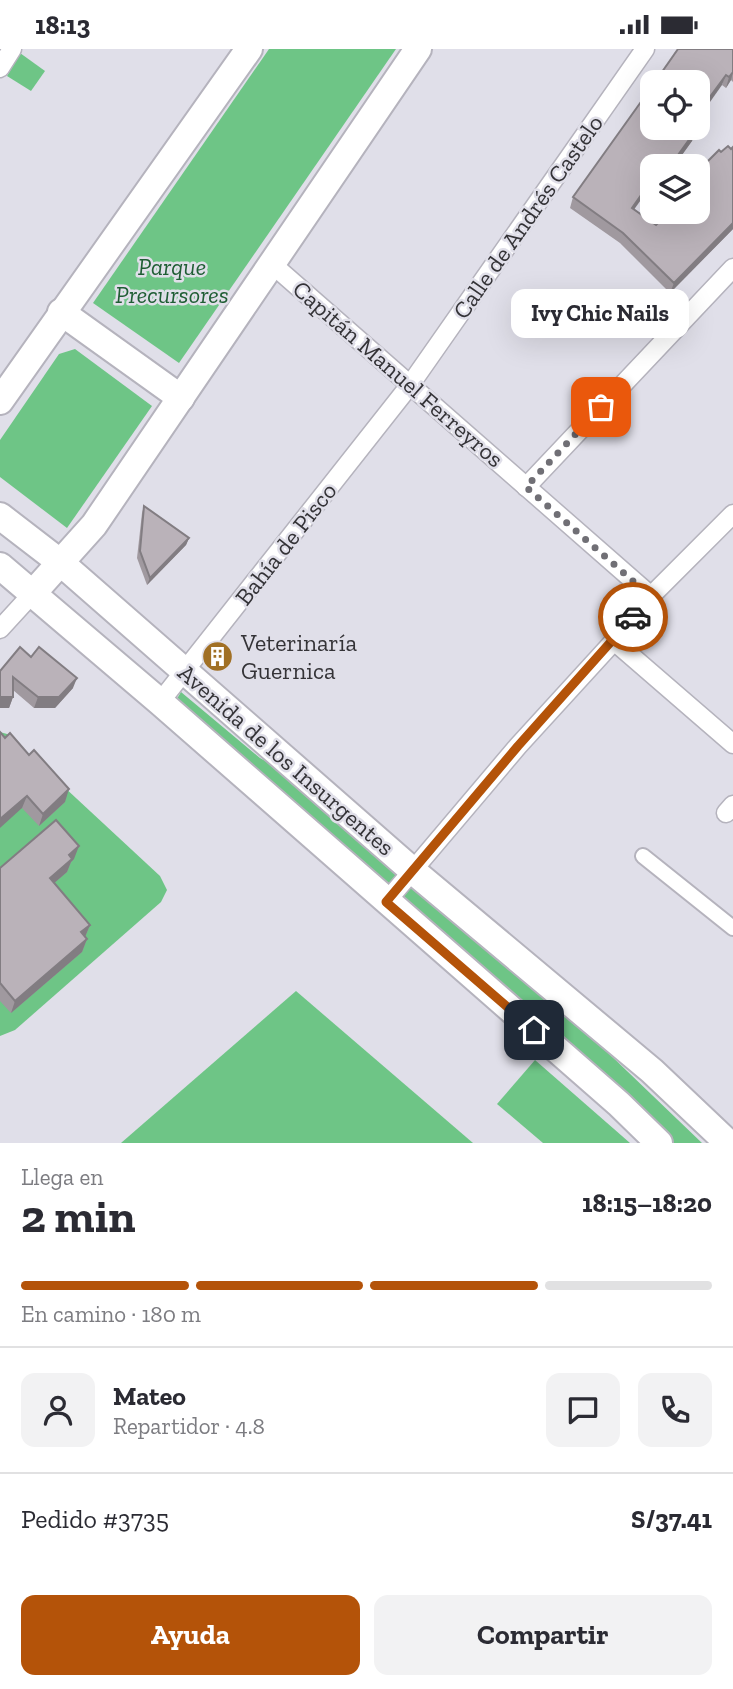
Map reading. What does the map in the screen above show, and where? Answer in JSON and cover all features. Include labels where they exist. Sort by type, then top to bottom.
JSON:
[{"type":"main road","points":[[0,401],[249,49]]},
{"type":"main road","points":[[33,593],[94,525],[418,49]]},
{"type":"main road","points":[[61,312],[181,398]]},
{"type":"main road","name":"Avenida de los Insurgentes","points":[[0,516],[61,563],[413,871],[652,1071],[728,1143]]},
{"type":"main road","name":"Avenida de los Insurgentes","points":[[0,566],[160,702],[619,1104],[659,1143]]},
{"type":"street","points":[[0,68],[12,49]]},
{"type":"street","name":"Calle de Andrés Castelo","points":[[410,385],[645,49]]},
{"type":"street","name":"Capitán Manuel Ferreyros","points":[[272,264],[650,596]]},
{"type":"street","points":[[526,487],[733,268]]},
{"type":"street","name":"Bahía de Pisco","points":[[160,702],[410,385]]},
{"type":"street","points":[[386,902],[518,746],[614,641],[650,596],[733,515]]},
{"type":"street","points":[[0,629],[33,593]]},
{"type":"street","points":[[614,641],[733,744]]},
{"type":"street","points":[[643,856],[733,927]]},
{"type":"green space","name":"Parque Precursores","points":[[269,49],[396,49],[179,363],[93,303]]},
{"type":"green space","points":[[20,53],[45,71],[31,91],[7,76]]},
{"type":"green space","points":[[75,349],[152,406],[67,528],[0,477],[0,440],[59,354]]},
{"type":"green space","points":[[181,692],[260,758],[287,773],[577,1023],[702,1143],[672,1143],[580,1052],[175,702]]},
{"type":"green space","points":[[0,732],[7,734],[160,876],[167,890],[161,902],[15,1030],[0,1036]]},
{"type":"green space","points":[[296,991],[473,1143],[121,1143]]},
{"type":"green space","points":[[535,1060],[630,1143],[543,1143],[497,1104]]},
{"type":"building","points":[[678,49],[733,49],[733,72],[729,77],[726,75],[710,97],[710,70],[663,70]]},
{"type":"building","points":[[640,103],[640,140],[689,140],[679,154],[640,154],[640,197],[632,208],[640,214],[640,224],[710,224],[710,159],[719,150],[721,152],[728,146],[731,149],[733,147],[733,223],[674,283],[623,233],[573,197]]},
{"type":"building","points":[[144,506],[189,538],[150,578],[140,551]]},
{"type":"building","points":[[20,647],[31,657],[39,647],[77,678],[59,697],[38,697],[13,677],[13,697],[0,697],[0,671]]},
{"type":"building","points":[[0,732],[5,738],[10,733],[29,755],[34,750],[69,789],[43,814],[27,796],[0,819]]},
{"type":"building","points":[[56,820],[79,846],[69,855],[72,859],[50,878],[90,925],[81,932],[87,939],[15,1001],[0,983],[0,868]]},
{"type":"way so far","points":[[601,407],[526,487],[650,596],[633,617]]},
{"type":"place","name":"Ivy Chic Nails","points":[[601,407]]},
{"type":"place","name":"Veterinaría Guernica","points":[[218,657]]},
{"type":"route","points":[[534,1030],[386,902],[518,746],[633,617]]}]
